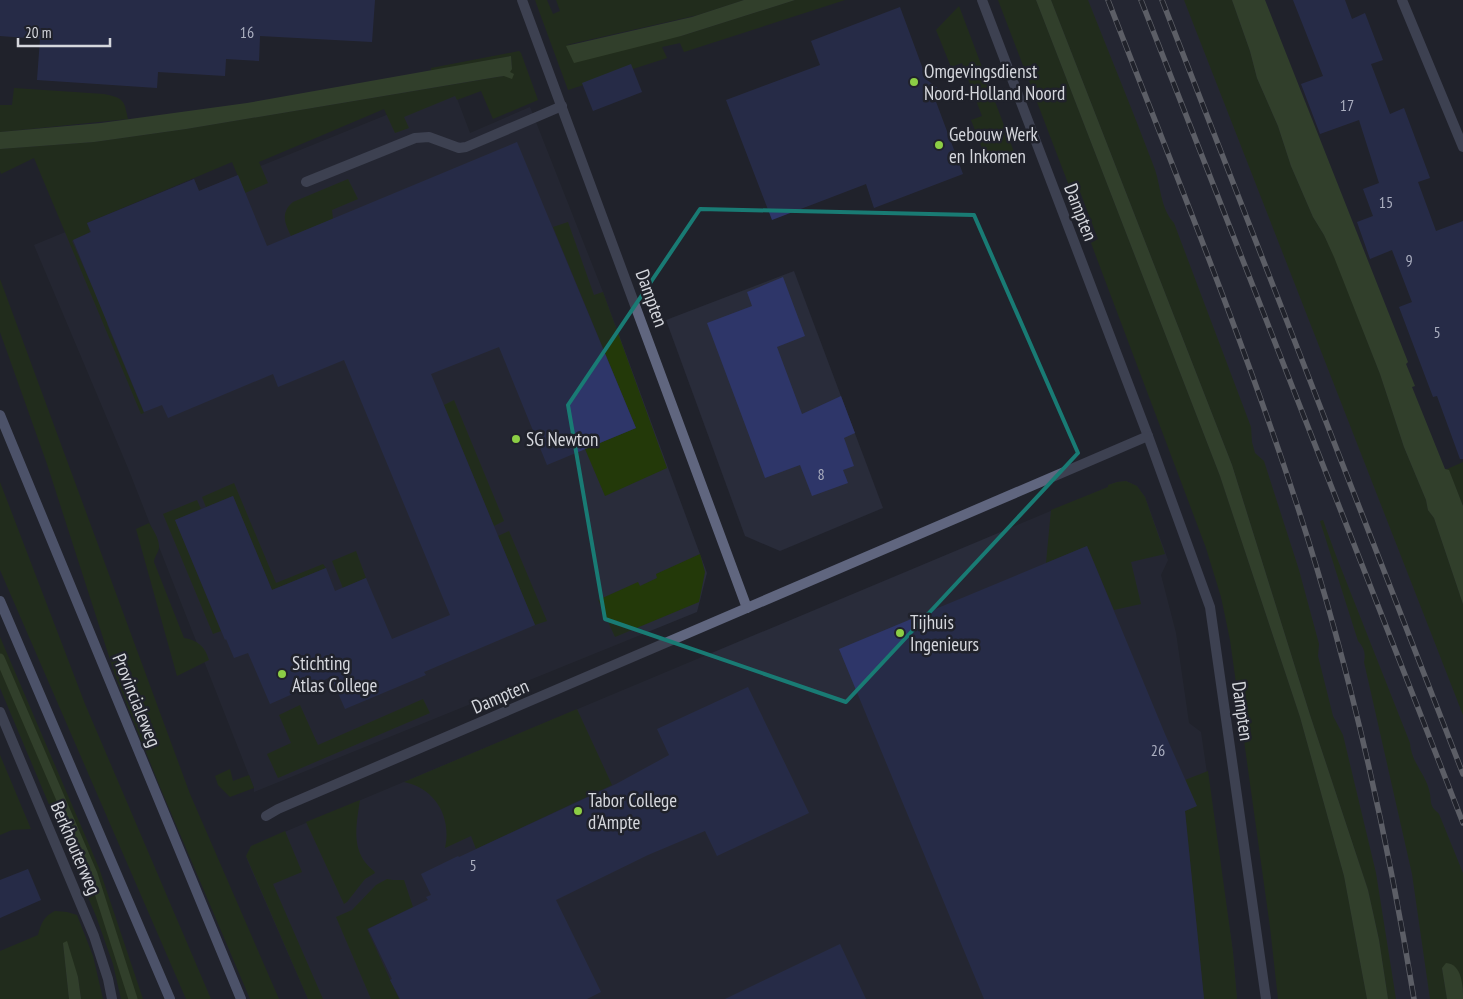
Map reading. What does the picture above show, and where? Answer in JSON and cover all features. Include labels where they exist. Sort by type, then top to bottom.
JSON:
[{"type":"main road","name":"Provincialeweg","points":[[0,415],[241,999]]},
{"type":"main road","points":[[0,601],[170,999]]},
{"type":"street","name":"Dampten","points":[[522,0],[747,608]]},
{"type":"street","name":"Dampten","points":[[982,0],[1148,436],[1210,607],[1266,999]]},
{"type":"street","points":[[1402,0],[1463,147]]},
{"type":"street","points":[[306,182],[415,138],[429,137],[459,148],[466,147],[562,106]]},
{"type":"street","name":"Dampten","points":[[266,816],[278,809],[1148,436]]},
{"type":"street","name":"Berkhouterweg","points":[[0,712],[94,936],[108,979],[112,999]]},
{"type":"highlighted area","points":[[700,209],[974,215],[1078,453],[846,702],[605,619],[568,405]]},
{"type":"shaded area","points":[[535,0],[547,0],[553,14],[560,11],[556,0],[744,0],[698,15],[566,45],[681,36],[795,0],[845,0],[684,52],[680,43],[662,47],[667,58],[568,90]]},
{"type":"shaded area","points":[[744,0],[795,0],[681,36],[574,63],[566,46],[692,17]]},
{"type":"shaded area","points":[[998,0],[1036,0],[1220,476],[1300,717],[1344,876],[1367,999],[1278,999],[1270,927],[1230,640],[1221,597],[1206,548],[1091,243],[1098,239],[1079,189],[1071,191]]},
{"type":"shaded area","points":[[1036,0],[1051,0],[1232,465],[1310,715],[1368,890],[1379,940],[1388,999],[1367,999],[1344,876],[1300,717],[1220,476]]},
{"type":"shaded area","points":[[1051,0],[1232,0],[1417,477],[1463,604],[1463,991],[1442,968],[1447,999],[1388,999],[1368,890],[1099,126]]},
{"type":"shaded area","points":[[1051,0],[1088,0],[1154,167],[1163,203],[1174,223],[1251,427],[1255,453],[1264,461],[1299,570],[1319,644],[1318,656],[1333,716],[1343,735],[1376,873],[1396,999],[1388,999],[1379,940],[1368,890],[1310,715],[1232,465]]},
{"type":"shaded area","points":[[1184,0],[1232,0],[1250,51],[1257,78],[1278,126],[1291,166],[1313,217],[1334,256],[1380,374],[1404,447],[1426,500],[1428,510],[1434,518],[1463,604],[1463,715]]},
{"type":"shaded area","points":[[1232,0],[1265,0],[1408,362],[1406,364],[1415,386],[1412,387],[1445,469],[1449,470],[1463,506],[1463,604],[1434,518],[1428,510],[1426,500],[1404,447],[1380,374],[1334,257],[1313,217],[1291,166],[1278,126],[1257,78],[1250,51]]},
{"type":"shaded area","points":[[959,6],[1014,152],[1005,160],[994,161],[986,158],[971,120],[982,116],[962,63],[951,67],[936,30]]},
{"type":"shaded area","points":[[519,51],[538,100],[493,119],[481,91],[457,100],[455,96],[404,117],[409,128],[395,133],[384,109],[259,162],[268,183],[245,193],[232,162],[87,223],[90,232],[72,241],[92,286],[125,316],[107,324],[144,413],[141,414],[34,158],[1,174],[0,171],[0,149],[94,142],[186,129],[504,76],[513,74],[505,71],[512,68],[511,56],[431,71],[431,68]]},
{"type":"shaded area","points":[[511,56],[512,69],[510,72],[514,74],[512,79],[504,76],[497,77],[186,129],[94,142],[0,149],[0,132],[101,123],[247,103]]},
{"type":"shaded area","points":[[14,88],[111,95],[122,101],[128,119],[0,132],[0,105],[12,105]]},
{"type":"shaded area","points":[[453,88],[470,133],[530,107],[603,292],[707,573],[697,612],[254,792],[128,468],[34,245],[194,179],[199,191]]},
{"type":"shaded area","points":[[348,179],[358,199],[332,210],[333,219],[291,236],[285,214],[293,202]]},
{"type":"shaded area","points":[[568,222],[594,295],[603,292],[667,468],[605,496],[585,449],[636,428],[553,227]]},
{"type":"shaded area","points":[[794,271],[883,508],[780,551],[745,536],[666,320]]},
{"type":"shaded area","points":[[0,279],[190,794],[279,999],[250,999],[160,787],[115,675],[47,464],[0,332]]},
{"type":"shaded area","points":[[454,400],[504,521],[494,526],[444,405]]},
{"type":"shaded area","points":[[1463,462],[1463,506],[1449,471],[1445,470]]},
{"type":"shaded area","points":[[1126,481],[1137,486],[1145,497],[1168,560],[1161,575],[1176,633],[1189,723],[1201,732],[1233,952],[1237,999],[308,999],[248,862],[246,856],[251,846],[1108,487],[1108,485]]},
{"type":"shaded area","points":[[1126,481],[1137,486],[1145,497],[1165,554],[1131,562],[1141,604],[1114,610],[1087,546],[1046,563],[1051,510],[1108,487],[1108,485]]},
{"type":"shaded area","points":[[0,482],[85,704],[211,999],[186,999],[0,570]]},
{"type":"shaded area","points":[[234,483],[276,583],[323,564],[326,568],[272,590],[233,496],[206,507],[202,497]]},
{"type":"shaded area","points":[[197,500],[201,509],[175,520],[221,631],[213,634],[163,514]]},
{"type":"shaded area","points":[[1323,520],[1410,743],[1413,757],[1426,781],[1432,805],[1439,814],[1463,873],[1463,991],[1460,978],[1442,968],[1447,999],[1430,999],[1412,874],[1364,662],[1364,651],[1358,641],[1320,521]]},
{"type":"shaded area","points":[[149,523],[156,534],[159,544],[154,562],[184,638],[193,640],[200,645],[209,660],[177,676],[136,529]]},
{"type":"shaded area","points":[[509,531],[547,621],[535,625],[498,536]]},
{"type":"shaded area","points":[[356,551],[366,578],[343,588],[332,561]]},
{"type":"shaded area","points":[[700,554],[705,572],[699,602],[615,637],[598,600],[638,582],[640,586],[657,578],[656,574]]},
{"type":"shaded area","points":[[0,637],[99,868],[143,999],[121,999],[113,964],[96,916],[0,688]]},
{"type":"shaded area","points":[[423,699],[430,713],[278,778],[267,754],[291,743],[279,715],[300,705],[318,745]]},
{"type":"shaded area","points":[[577,709],[612,785],[476,849],[471,836],[445,848],[447,837],[446,825],[439,806],[424,790],[404,782]]},
{"type":"shaded area","points":[[0,755],[31,829],[12,830],[0,835]]},
{"type":"shaded area","points":[[230,769],[233,781],[249,775],[254,788],[230,797],[218,785],[215,776]]},
{"type":"shaded area","points":[[1208,771],[1233,952],[1237,999],[1204,999],[1185,811],[1196,806],[1185,780]]},
{"type":"shaded area","points":[[360,800],[356,838],[361,856],[375,873],[365,879],[344,904],[306,822]]},
{"type":"shaded area","points":[[285,831],[302,872],[273,884],[323,999],[308,999],[246,856],[251,846]]},
{"type":"shaded area","points":[[387,879],[404,880],[413,907],[367,929],[399,999],[371,999],[336,917],[352,910],[376,885]]},
{"type":"shaded area","points":[[55,911],[77,915],[93,956],[103,999],[81,999],[78,977],[63,943],[69,999],[0,999],[0,951],[38,935],[44,920]]},
{"type":"shaded area","points":[[67,941],[78,977],[81,999],[69,999],[63,943]]},
{"type":"shaded area","points":[[1446,963],[1451,964],[1458,971],[1462,982],[1463,999],[1447,999],[1442,968]]},
{"type":"building","points":[[0,0],[375,0],[372,42],[260,36],[259,61],[226,59],[225,76],[158,72],[157,88],[37,80],[40,39],[0,36]]},
{"type":"building","points":[[1293,0],[1345,0],[1352,19],[1365,13],[1383,60],[1371,64],[1390,114],[1404,108],[1430,178],[1418,182],[1436,231],[1463,221],[1463,459],[1460,459],[1437,396],[1433,397],[1399,307],[1412,302],[1392,250],[1370,259],[1357,222],[1373,216],[1363,189],[1379,183],[1359,120],[1320,134],[1301,84],[1323,76]]},
{"type":"building","points":[[900,7],[927,80],[939,89],[935,99],[963,174],[874,208],[866,184],[772,220],[726,100],[820,65],[811,41]]},
{"type":"building","points":[[631,64],[642,92],[593,111],[582,83]]},
{"type":"building","points":[[517,142],[636,428],[547,465],[499,347],[431,374],[535,625],[424,672],[426,675],[345,709],[331,677],[270,704],[248,653],[234,658],[175,520],[233,496],[272,590],[326,568],[335,591],[366,578],[392,639],[450,615],[344,360],[278,387],[273,374],[168,418],[162,405],[144,412],[73,240],[91,232],[87,223],[194,179],[199,191],[238,175],[267,246]]},
{"type":"building","points":[[783,277],[805,336],[777,347],[802,414],[841,396],[855,433],[844,438],[854,466],[843,470],[848,483],[812,496],[800,465],[765,478],[707,323],[752,306],[747,292]]},
{"type":"building","points":[[1087,546],[1197,806],[1185,811],[1204,999],[984,999],[839,649]]},
{"type":"building","points":[[748,687],[809,813],[717,856],[705,831],[648,855],[556,900],[601,992],[587,999],[400,999],[368,929],[428,900],[426,897],[431,895],[421,874],[616,784],[669,755],[657,729]]},
{"type":"building","points":[[28,869],[41,900],[0,918],[0,880]]},
{"type":"building","points":[[840,944],[866,999],[725,999]]},
{"type":"waterway","points":[[0,658],[93,874],[133,999]]},
{"type":"railway","points":[[1108,0],[1254,380],[1317,568],[1350,690],[1379,813],[1414,999]]},
{"type":"railway","points":[[1141,0],[1463,823]]},
{"type":"railway","points":[[1162,0],[1463,774]]},
{"type":"place","name":"Omgevingsdienst Noord-Holland Noord","points":[[914,82]]},
{"type":"place","name":"Gebouw Werk en Inkomen","points":[[939,145]]},
{"type":"place","name":"SG Newton","points":[[516,439]]},
{"type":"place","name":"Tijhuis Ingenieurs","points":[[900,633]]},
{"type":"place","name":"Stichting Atlas College","points":[[282,674]]},
{"type":"place","name":"Tabor College d'Ampte","points":[[578,811]]}]
